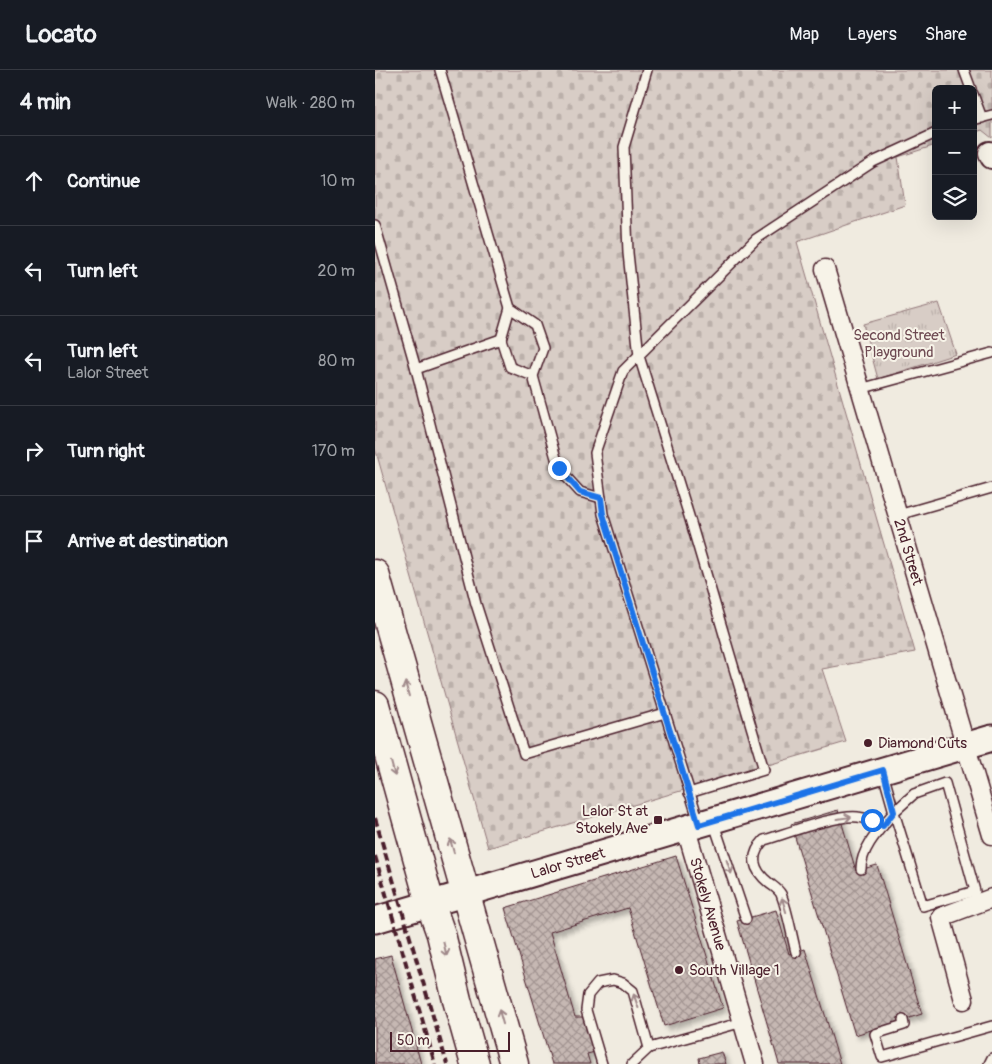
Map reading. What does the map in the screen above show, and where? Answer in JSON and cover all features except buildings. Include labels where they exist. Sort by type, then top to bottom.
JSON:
[{"type":"highway","points":[[375,574],[514,1064]]},
{"type":"highway","points":[[375,705],[430,903],[441,934],[475,1064]]},
{"type":"main road","name":"Lalor Street","points":[[375,920],[992,738]]},
{"type":"street","name":"2nd Street","points":[[825,270],[992,835]]},
{"type":"street","name":"Stokely Avenue","points":[[699,825],[743,1022],[755,1064]]},
{"type":"street","points":[[964,1000],[941,916],[992,898]]},
{"type":"lane","points":[[440,70],[510,308],[501,339],[510,366],[533,376]]},
{"type":"lane","points":[[647,70],[624,147],[629,253],[639,356],[689,516],[764,770],[689,793]]},
{"type":"lane","points":[[964,70],[970,85]]},
{"type":"lane","points":[[978,119],[992,115]]},
{"type":"lane","points":[[746,919],[699,825],[603,514],[595,452],[623,372],[756,239],[873,162],[932,135]]},
{"type":"lane","points":[[375,225],[416,369],[476,604],[524,754],[665,713]]},
{"type":"lane","points":[[510,308],[535,325],[543,348],[533,376],[559,468],[580,492],[601,498]]},
{"type":"lane","points":[[416,369],[501,339]]},
{"type":"lane","points":[[860,389],[992,353]]},
{"type":"lane","points":[[898,515],[992,488]]},
{"type":"lane","points":[[861,870],[861,860],[870,844],[894,812],[914,794],[945,783],[975,891],[923,906],[894,812],[883,770]]},
{"type":"lane","points":[[796,952],[779,891],[758,872],[755,864],[754,855],[757,847],[764,840],[840,818],[856,816],[872,820],[883,826]]},
{"type":"lane","points":[[601,1064],[586,1010],[588,995],[598,983],[613,980],[623,983],[633,991],[649,1048]]},
{"type":"lane","points":[[903,1020],[904,1025],[875,1034],[882,1057],[992,1026]]},
{"type":"lane","points":[[632,1064],[649,1048],[743,1022]]},
{"type":"lane","points":[[989,1064],[992,1058]]},
{"type":"green space","points":[[375,70],[992,70],[992,138],[982,130],[977,132],[977,85],[932,85],[932,146],[898,157],[905,205],[797,242],[915,652],[822,669],[846,742],[488,848],[375,448]]},
{"type":"green space","name":"Second Street Playground","points":[[939,303],[956,354],[878,379],[863,324]]},
{"type":"railway","points":[[375,818],[447,1064]]},
{"type":"railway","points":[[375,856],[435,1064]]},
{"type":"place","name":"Diamond Cuts","points":[[868,743]]},
{"type":"place","name":"Lalor St at Stokely Ave","points":[[658,820]]},
{"type":"place","name":"South Village 1","points":[[679,970]]},
{"type":"route","points":[[559,468],[580,492],[601,498],[603,514],[699,825],[883,770],[894,812],[883,826],[872,820]]}]
